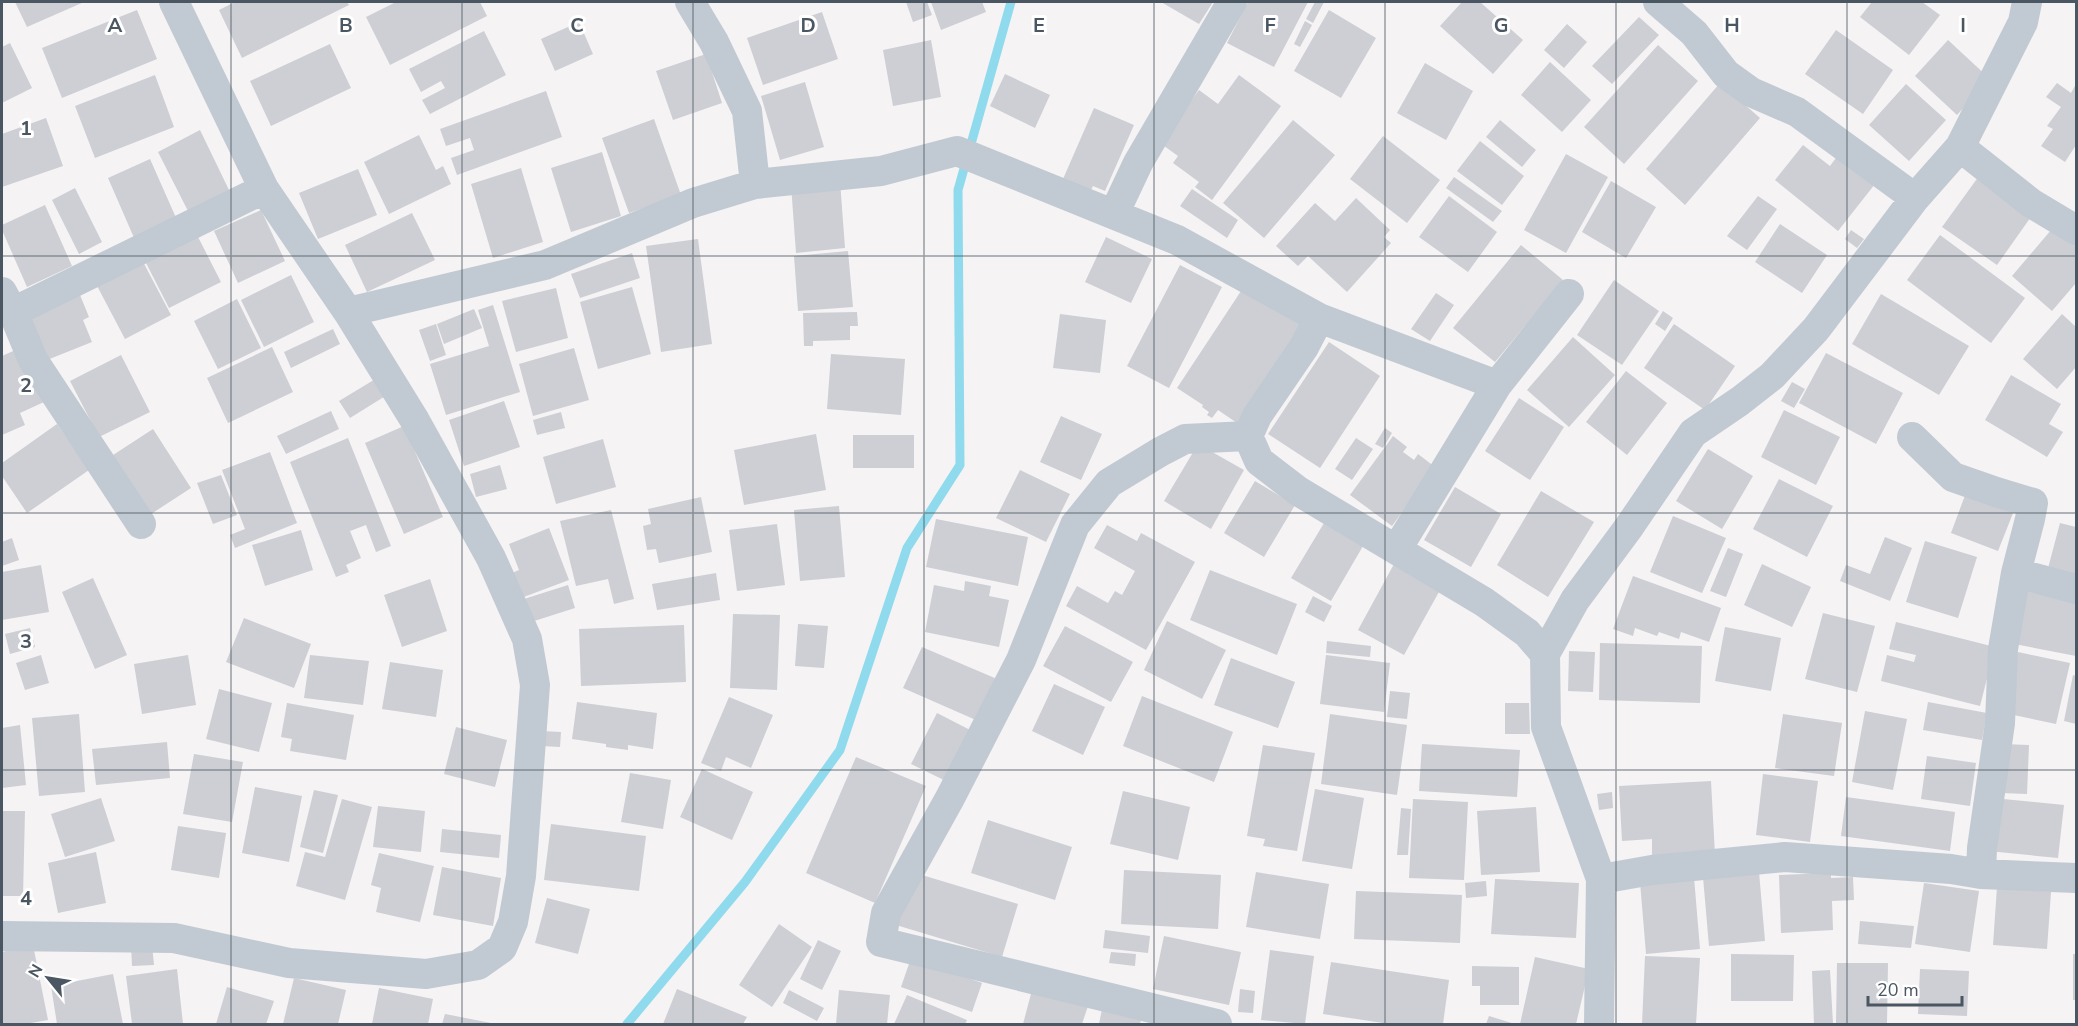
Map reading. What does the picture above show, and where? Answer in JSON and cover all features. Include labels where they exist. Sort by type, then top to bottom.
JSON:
[{"type":"street","points":[[2,936],[174,938],[289,963],[426,974],[478,966],[502,948],[513,922],[521,876],[534,685],[527,639],[491,558],[414,419],[348,312],[264,189],[174,2]]},
{"type":"street","points":[[690,2],[714,42],[747,111],[755,184]]},
{"type":"street","points":[[1114,214],[1138,163],[1232,2]]},
{"type":"street","points":[[1658,2],[1694,33],[1726,74],[1751,92],[1797,112],[1915,198]]},
{"type":"street","points":[[1599,1024],[1601,879],[1546,727],[1545,654],[1575,600],[1693,433],[1772,376],[1816,329],[1915,198],[1960,147],[2023,22],[2027,2]]},
{"type":"street","points":[[1960,147],[2031,203],[2076,230]]},
{"type":"street","points":[[348,312],[545,265],[693,203],[755,184],[882,171],[966,154],[1178,240],[1319,318],[1497,385]]},
{"type":"street","points":[[141,524],[33,360],[7,302],[264,189]]},
{"type":"street","points":[[1397,549],[1497,385],[1569,294]]},
{"type":"street","points":[[1319,318],[1304,348],[1257,416],[1248,436],[1259,461],[1298,491],[1493,608],[1527,633],[1545,654]]},
{"type":"street","points":[[1217,1024],[881,942],[886,913],[950,798],[1021,660],[1075,525],[1109,483],[1185,439],[1248,436]]},
{"type":"street","points":[[1912,437],[1953,477],[2033,503],[2016,573],[2003,648],[2000,723],[1982,848],[1981,874]]},
{"type":"street","points":[[2016,573],[2076,589]]},
{"type":"street","points":[[1601,879],[1652,870],[1785,857],[1951,869],[1981,874],[2076,878]]},
{"type":"building","points":[[15,2],[84,2],[27,27]]},
{"type":"building","points":[[235,2],[347,2],[349,5],[242,58],[219,10]]},
{"type":"building","points":[[396,2],[480,2],[487,16],[390,65],[366,17]]},
{"type":"building","points":[[906,2],[927,2],[932,15],[913,22]]},
{"type":"building","points":[[931,2],[982,2],[986,12],[941,30]]},
{"type":"building","points":[[1161,2],[1213,2],[1199,24]]},
{"type":"building","points":[[1248,2],[1308,2],[1274,67],[1227,43]]},
{"type":"building","points":[[1315,2],[1324,2],[1313,23],[1306,19]]},
{"type":"building","points":[[1462,2],[1480,2],[1523,40],[1493,74],[1440,26]]},
{"type":"building","points":[[1872,2],[1922,2],[1940,15],[1909,55],[1860,17]]},
{"type":"building","points":[[137,10],[157,59],[62,98],[42,48]]},
{"type":"building","points":[[1329,10],[1376,38],[1341,98],[1294,71]]},
{"type":"building","points":[[822,12],[838,59],[763,85],[747,38]]},
{"type":"building","points":[[1639,17],[1659,35],[1612,84],[1592,66]]},
{"type":"building","points":[[1305,21],[1312,25],[1300,47],[1294,44]]},
{"type":"building","points":[[579,22],[593,54],[555,71],[541,39]]},
{"type":"building","points":[[1567,24],[1587,42],[1564,68],[1544,50]]},
{"type":"building","points":[[1836,30],[1893,70],[1863,114],[1805,74]]},
{"type":"building","points":[[484,31],[506,75],[430,114],[422,100],[445,88],[441,81],[421,92],[409,69]]},
{"type":"building","points":[[931,40],[941,97],[893,106],[883,50]]},
{"type":"building","points":[[1948,40],[1990,79],[1957,115],[1915,76]]},
{"type":"building","points":[[10,43],[32,88],[2,103],[2,47]]},
{"type":"building","points":[[330,44],[351,88],[271,126],[250,81]]},
{"type":"building","points":[[1658,45],[1698,81],[1624,164],[1584,127]]},
{"type":"building","points":[[706,54],[722,103],[673,120],[656,71]]},
{"type":"building","points":[[1550,62],[1591,100],[1562,132],[1521,95]]},
{"type":"building","points":[[1425,63],[1473,91],[1446,140],[1397,113]]},
{"type":"building","points":[[1005,74],[1050,95],[1035,128],[990,106]]},
{"type":"building","points":[[155,75],[174,127],[95,158],[75,106]]},
{"type":"building","points":[[1239,75],[1281,106],[1212,200],[1195,187],[1199,182],[1173,163],[1178,156],[1160,143],[1199,90],[1218,104]]},
{"type":"building","points":[[805,82],[824,147],[780,160],[761,96]]},
{"type":"building","points":[[1720,83],[1760,118],[1685,205],[1646,169]]},
{"type":"building","points":[[2057,83],[2071,93],[2076,84],[2076,145],[2065,162],[2041,146],[2053,129],[2047,126],[2061,107],[2046,97]]},
{"type":"building","points":[[1906,84],[1946,120],[1909,161],[1869,125]]},
{"type":"building","points":[[546,91],[562,137],[457,175],[451,158],[474,150],[470,138],[446,146],[440,129]]},
{"type":"building","points":[[1094,108],[1134,125],[1105,191],[1093,186],[1090,192],[1063,179]]},
{"type":"building","points":[[46,118],[63,166],[2,187],[2,134]]},
{"type":"building","points":[[654,119],[681,195],[629,213],[602,138]]},
{"type":"building","points":[[1293,120],[1335,155],[1264,238],[1223,203]]},
{"type":"building","points":[[1500,120],[1536,150],[1522,167],[1486,137]]},
{"type":"building","points":[[200,130],[229,190],[188,211],[158,152]]},
{"type":"building","points":[[419,135],[436,170],[443,166],[451,184],[389,214],[364,162]]},
{"type":"building","points":[[1383,136],[1440,180],[1407,223],[1350,179]]},
{"type":"building","points":[[1480,141],[1524,176],[1502,205],[1457,171]]},
{"type":"building","points":[[1803,145],[1830,166],[1838,155],[1875,184],[1838,231],[1775,180]]},
{"type":"building","points":[[602,152],[621,216],[571,232],[551,168]]},
{"type":"building","points":[[1566,154],[1608,177],[1566,253],[1524,230]]},
{"type":"building","points":[[150,159],[177,220],[135,240],[108,178]]},
{"type":"building","points":[[521,168],[543,242],[493,258],[471,184]]},
{"type":"building","points":[[358,169],[377,215],[318,239],[299,193]]},
{"type":"building","points":[[1979,176],[2033,214],[1997,265],[1942,227]]},
{"type":"building","points":[[1454,177],[1502,211],[1493,222],[1446,188]]},
{"type":"building","points":[[840,181],[845,248],[796,253],[791,185]]},
{"type":"building","points":[[1611,181],[1656,207],[1626,258],[1582,232]]},
{"type":"building","points":[[75,188],[102,242],[79,254],[52,200]]},
{"type":"building","points":[[1192,189],[1238,220],[1227,238],[1180,206]]},
{"type":"building","points":[[1449,196],[1497,232],[1468,272],[1419,237]]},
{"type":"building","points":[[1758,196],[1777,209],[1747,250],[1727,236]]},
{"type":"building","points":[[1356,198],[1390,230],[1384,237],[1391,243],[1347,292],[1308,256],[1298,266],[1276,246],[1315,203],[1335,221]]},
{"type":"building","points":[[45,205],[72,266],[27,287],[2,230],[2,225]]},
{"type":"building","points":[[261,210],[285,261],[238,283],[214,231]]},
{"type":"building","points":[[412,213],[435,260],[367,292],[345,245]]},
{"type":"building","points":[[2057,223],[2076,239],[2076,283],[2052,311],[2012,276]]},
{"type":"building","points":[[1780,224],[1827,255],[1802,293],[1755,262]]},
{"type":"building","points":[[1851,230],[1864,239],[1857,248],[1845,239]]},
{"type":"building","points":[[196,233],[221,282],[169,308],[144,259]]},
{"type":"building","points":[[1940,235],[2025,298],[1991,343],[1907,280]]},
{"type":"building","points":[[1106,237],[1152,259],[1131,303],[1085,282]]},
{"type":"building","points":[[698,239],[712,344],[661,352],[646,246]]},
{"type":"building","points":[[1521,245],[1563,280],[1495,362],[1453,328]]},
{"type":"building","points":[[848,251],[853,307],[798,311],[794,256]]},
{"type":"building","points":[[632,253],[640,278],[580,298],[571,274]]},
{"type":"building","points":[[141,258],[171,315],[125,339],[95,282]]},
{"type":"building","points":[[1180,265],[1222,287],[1169,388],[1127,366]]},
{"type":"building","points":[[291,275],[314,322],[264,347],[241,300]]},
{"type":"building","points":[[1614,280],[1659,311],[1622,365],[1577,335]]},
{"type":"building","points":[[1245,285],[1306,325],[1240,425],[1218,410],[1212,418],[1207,415],[1209,412],[1202,407],[1203,405],[1177,388]]},
{"type":"building","points":[[632,287],[651,354],[598,369],[580,302]]},
{"type":"building","points":[[556,288],[568,338],[516,352],[502,301]]},
{"type":"building","points":[[78,290],[89,317],[83,320],[92,342],[42,362],[22,313]]},
{"type":"building","points":[[1436,293],[1454,305],[1430,341],[1411,329]]},
{"type":"building","points":[[1881,294],[1969,346],[1939,395],[1852,344]]},
{"type":"building","points":[[237,299],[261,348],[218,369],[194,321]]},
{"type":"building","points":[[493,305],[520,392],[446,415],[430,364],[489,346],[478,310]]},
{"type":"building","points":[[474,309],[482,328],[444,344],[437,324]]},
{"type":"building","points":[[1663,311],[1673,318],[1665,331],[1655,324]]},
{"type":"building","points":[[857,312],[858,326],[850,326],[850,340],[813,341],[813,346],[804,346],[803,313]]},
{"type":"building","points":[[1060,314],[1106,320],[1100,373],[1053,368]]},
{"type":"building","points":[[2062,314],[2076,327],[2076,367],[2057,389],[2023,359]]},
{"type":"building","points":[[436,324],[446,355],[430,361],[419,330]]},
{"type":"building","points":[[1674,324],[1735,366],[1705,410],[1644,368]]},
{"type":"building","points":[[333,329],[340,344],[291,368],[284,352]]},
{"type":"building","points":[[1573,337],[1615,375],[1569,427],[1527,390]]},
{"type":"building","points":[[1329,342],[1380,376],[1320,468],[1268,434]]},
{"type":"building","points":[[272,347],[293,392],[228,423],[207,378]]},
{"type":"building","points":[[20,348],[44,402],[20,413],[25,425],[2,435],[2,356]]},
{"type":"building","points":[[574,348],[589,400],[533,416],[519,364]]},
{"type":"building","points":[[1826,353],[1903,393],[1876,444],[1799,403]]},
{"type":"building","points":[[831,354],[905,359],[901,415],[827,409]]},
{"type":"building","points":[[121,355],[150,412],[99,437],[70,381]]},
{"type":"building","points":[[1626,371],[1667,403],[1627,455],[1586,422]]},
{"type":"building","points":[[2011,375],[2061,404],[2049,424],[2063,432],[2047,457],[1985,420]]},
{"type":"building","points":[[377,378],[387,395],[350,418],[339,401]]},
{"type":"building","points":[[1792,382],[1805,389],[1794,408],[1781,401]]},
{"type":"building","points":[[1519,398],[1564,427],[1530,480],[1485,451]]},
{"type":"building","points":[[504,401],[520,447],[464,466],[449,420]]},
{"type":"building","points":[[1784,410],[1840,437],[1816,485],[1761,457]]},
{"type":"building","points":[[331,411],[339,429],[286,454],[277,436]]},
{"type":"building","points":[[561,412],[565,428],[537,435],[533,420]]},
{"type":"building","points":[[1061,416],[1102,434],[1081,480],[1040,462]]},
{"type":"building","points":[[57,424],[89,470],[27,513],[2,476],[2,463]]},
{"type":"building","points":[[404,426],[443,517],[404,534],[365,443]]},
{"type":"building","points":[[1385,428],[1392,433],[1383,448],[1375,444]]},
{"type":"building","points":[[153,429],[191,488],[148,516],[110,457]]},
{"type":"building","points":[[816,434],[826,490],[744,505],[734,450]]},
{"type":"building","points":[[853,435],[914,435],[914,468],[853,468]]},
{"type":"building","points":[[1393,436],[1407,447],[1403,452],[1414,460],[1418,454],[1435,467],[1392,526],[1350,495]]},
{"type":"building","points":[[348,438],[391,546],[376,552],[366,525],[350,531],[361,558],[346,565],[349,572],[336,577],[290,462]]},
{"type":"building","points":[[1356,438],[1373,449],[1352,480],[1335,469]]},
{"type":"building","points":[[603,439],[616,487],[556,504],[543,457]]},
{"type":"building","points":[[1198,444],[1244,470],[1211,529],[1164,501]]},
{"type":"building","points":[[1708,449],[1753,476],[1722,529],[1676,501]]},
{"type":"building","points":[[270,452],[297,523],[235,548],[230,535],[245,529],[222,470]]},
{"type":"building","points":[[500,465],[507,489],[476,497],[470,474]]},
{"type":"building","points":[[1020,470],[1070,494],[1046,542],[996,518]]},
{"type":"building","points":[[221,475],[237,515],[213,524],[197,483]]},
{"type":"building","points":[[1779,479],[1833,506],[1807,557],[1753,529]]},
{"type":"building","points":[[1255,481],[1295,505],[1264,557],[1224,533]]},
{"type":"building","points":[[1455,487],[1501,514],[1471,567],[1424,540]]},
{"type":"building","points":[[1967,490],[2015,508],[1998,551],[1951,533]]},
{"type":"building","points":[[1541,491],[1594,522],[1548,597],[1497,565]]},
{"type":"building","points":[[701,497],[712,552],[659,563],[656,549],[647,550],[643,526],[651,524],[648,509]]},
{"type":"building","points":[[839,506],[845,577],[800,581],[794,510]]},
{"type":"building","points":[[611,510],[634,599],[614,604],[608,579],[576,586],[560,521]]},
{"type":"building","points":[[1673,516],[1726,538],[1702,593],[1650,572]]},
{"type":"building","points":[[936,519],[1028,537],[1018,586],[926,567]]},
{"type":"building","points":[[1324,523],[1363,546],[1331,601],[1291,578]]},
{"type":"building","points":[[2060,523],[2076,527],[2076,579],[2047,572]]},
{"type":"building","points":[[777,524],[785,585],[737,591],[729,530]]},
{"type":"building","points":[[1107,525],[1137,541],[1141,533],[1195,562],[1146,650],[1066,606],[1077,586],[1108,603],[1115,591],[1122,595],[1135,571],[1094,548]]},
{"type":"building","points":[[549,528],[569,580],[521,598],[512,573],[519,570],[509,544]]},
{"type":"building","points":[[301,530],[313,570],[265,586],[252,545]]},
{"type":"building","points":[[1885,537],[1912,548],[1890,601],[1840,581],[1846,565],[1870,574]]},
{"type":"building","points":[[12,538],[19,560],[2,566],[2,542]]},
{"type":"building","points":[[1925,541],[1977,557],[1958,618],[1906,602]]},
{"type":"building","points":[[1728,548],[1743,554],[1726,597],[1710,591]]},
{"type":"building","points":[[1394,564],[1440,590],[1404,655],[1358,630]]},
{"type":"building","points":[[1762,564],[1811,587],[1792,627],[1744,605]]},
{"type":"building","points":[[41,565],[49,612],[2,620],[2,572]]},
{"type":"building","points":[[1210,570],[1297,604],[1277,655],[1190,620]]},
{"type":"building","points":[[716,573],[720,600],[657,610],[652,584]]},
{"type":"building","points":[[1633,576],[1721,608],[1709,642],[1681,632],[1679,639],[1659,632],[1657,636],[1635,628],[1633,636],[1613,629]]},
{"type":"building","points":[[93,578],[127,655],[95,669],[62,592]]},
{"type":"building","points":[[430,579],[447,631],[402,647],[384,595]]},
{"type":"building","points":[[965,581],[991,586],[989,596],[1009,600],[999,647],[925,632],[934,585],[964,591]]},
{"type":"building","points":[[568,585],[575,608],[531,622],[524,599]]},
{"type":"building","points":[[2020,590],[2076,601],[2076,656],[2009,643]]},
{"type":"building","points":[[1313,596],[1332,606],[1324,622],[1305,612]]},
{"type":"building","points":[[1823,613],[1875,626],[1857,692],[1805,679]]},
{"type":"building","points":[[733,614],[780,615],[777,690],[730,688]]},
{"type":"building","points":[[244,618],[311,644],[294,688],[226,662]]},
{"type":"building","points":[[1167,621],[1226,650],[1202,699],[1144,670]]},
{"type":"building","points":[[1896,622],[1995,647],[1980,706],[1881,681],[1887,655],[1914,662],[1916,655],[1889,649]]},
{"type":"building","points":[[798,624],[828,626],[824,668],[795,666]]},
{"type":"building","points":[[684,625],[686,682],[581,686],[579,629]]},
{"type":"building","points":[[1065,626],[1133,662],[1111,702],[1043,666]]},
{"type":"building","points":[[1725,627],[1781,638],[1771,691],[1715,681]]},
{"type":"building","points":[[30,628],[35,647],[10,654],[5,634]]},
{"type":"building","points":[[1327,641],[1371,646],[1370,657],[1326,653]]},
{"type":"building","points":[[1600,643],[1702,646],[1700,703],[1599,700]]},
{"type":"building","points":[[922,647],[1004,682],[985,724],[903,688]]},
{"type":"building","points":[[1569,651],[1595,652],[1593,692],[1568,691]]},
{"type":"building","points":[[2018,652],[2070,663],[2056,724],[2004,713]]},
{"type":"building","points":[[41,655],[49,683],[25,690],[16,663]]},
{"type":"building","points":[[188,655],[196,705],[142,714],[134,664]]},
{"type":"building","points":[[310,655],[369,661],[363,705],[304,698]]},
{"type":"building","points":[[1326,655],[1390,663],[1384,712],[1320,704]]},
{"type":"building","points":[[1231,658],[1295,682],[1278,728],[1214,705]]},
{"type":"building","points":[[390,662],[443,670],[436,717],[382,709]]},
{"type":"building","points":[[2073,675],[2076,676],[2076,724],[2064,721]]},
{"type":"building","points":[[1054,684],[1105,707],[1083,755],[1032,731]]},
{"type":"building","points":[[219,689],[272,703],[259,752],[206,739]]},
{"type":"building","points":[[1390,691],[1410,693],[1407,719],[1387,717]]},
{"type":"building","points":[[1142,696],[1233,732],[1214,782],[1123,746]]},
{"type":"building","points":[[729,697],[773,715],[751,768],[726,757],[721,771],[701,763]]},
{"type":"building","points":[[577,702],[657,713],[653,749],[628,745],[628,750],[572,739]]},
{"type":"building","points":[[1928,702],[1987,713],[1982,740],[1923,730]]},
{"type":"building","points":[[287,703],[354,715],[346,760],[290,751],[292,739],[281,737]]},
{"type":"building","points":[[1505,703],[1529,703],[1530,734],[1505,734]]},
{"type":"building","points":[[1865,711],[1907,719],[1893,790],[1852,782]]},
{"type":"building","points":[[937,713],[976,733],[950,783],[911,764]]},
{"type":"building","points":[[79,714],[85,792],[39,796],[32,718]]},
{"type":"building","points":[[1330,714],[1407,725],[1397,795],[1321,784]]},
{"type":"building","points":[[1783,714],[1842,723],[1834,776],[1775,768]]},
{"type":"building","points":[[20,725],[26,785],[2,788],[2,728]]},
{"type":"building","points":[[456,727],[507,740],[495,787],[444,774]]},
{"type":"building","points":[[542,731],[561,732],[560,747],[541,746]]},
{"type":"building","points":[[167,742],[170,778],[96,785],[92,749]]},
{"type":"building","points":[[1422,744],[1520,750],[1517,797],[1419,791]]},
{"type":"building","points":[[2003,744],[2029,745],[2027,794],[2001,793]]},
{"type":"building","points":[[1263,745],[1315,753],[1297,851],[1263,846],[1265,839],[1247,836]]},
{"type":"building","points":[[194,754],[243,762],[232,822],[183,814]]},
{"type":"building","points":[[1927,756],[1976,763],[1970,806],[1921,799]]},
{"type":"building","points":[[856,757],[926,786],[875,903],[806,873]]},
{"type":"building","points":[[702,769],[753,792],[732,840],[680,817]]},
{"type":"building","points":[[630,773],[671,780],[663,829],[621,822]]},
{"type":"building","points":[[1763,774],[1818,781],[1810,842],[1756,835]]},
{"type":"building","points":[[1711,781],[1715,855],[1652,859],[1652,839],[1622,841],[1619,786]]},
{"type":"building","points":[[255,787],[302,796],[289,862],[242,853]]},
{"type":"building","points":[[1315,789],[1364,798],[1352,869],[1302,861]]},
{"type":"building","points":[[314,790],[338,795],[323,853],[300,847]]},
{"type":"building","points":[[1123,791],[1190,807],[1178,860],[1110,844]]},
{"type":"building","points":[[1612,792],[1613,808],[1599,810],[1597,794]]},
{"type":"building","points":[[1846,797],[1955,812],[1950,851],[1841,836]]},
{"type":"building","points":[[101,798],[115,841],[65,857],[51,814]]},
{"type":"building","points":[[1993,798],[2064,805],[2058,858],[1988,851]]},
{"type":"building","points":[[342,799],[372,807],[345,900],[296,886],[305,852],[325,857]]},
{"type":"building","points":[[1413,799],[1468,802],[1464,880],[1409,878]]},
{"type":"building","points":[[378,806],[425,811],[421,852],[373,847]]},
{"type":"building","points":[[1536,807],[1540,872],[1481,875],[1477,811]]},
{"type":"building","points":[[1401,808],[1411,809],[1408,855],[1397,855]]},
{"type":"building","points":[[2,811],[25,811],[23,896],[2,896]]},
{"type":"building","points":[[988,820],[1072,847],[1055,900],[971,873]]},
{"type":"building","points":[[551,824],[646,836],[639,891],[544,880]]},
{"type":"building","points":[[178,826],[226,833],[219,878],[171,870]]},
{"type":"building","points":[[442,829],[501,835],[499,858],[440,852]]},
{"type":"building","points":[[96,852],[106,903],[58,913],[48,863]]},
{"type":"building","points":[[379,853],[434,866],[420,922],[376,912],[381,888],[371,885]]},
{"type":"building","points":[[442,867],[501,878],[493,926],[433,915]]},
{"type":"building","points":[[1124,870],[1221,875],[1218,929],[1121,924]]},
{"type":"building","points":[[912,872],[1018,904],[1002,957],[896,925]]},
{"type":"building","points":[[1256,872],[1329,884],[1320,939],[1246,927]]},
{"type":"building","points":[[1759,872],[1765,941],[1709,946],[1703,877]]},
{"type":"building","points":[[1831,873],[1831,878],[1853,877],[1854,900],[1832,901],[1833,930],[1781,933],[1779,875]]},
{"type":"building","points":[[1694,877],[1700,949],[1646,954],[1640,882]]},
{"type":"building","points":[[1495,879],[1579,883],[1576,938],[1491,934]]},
{"type":"building","points":[[1486,881],[1487,896],[1466,898],[1465,883]]},
{"type":"building","points":[[1924,883],[1979,891],[1970,952],[1915,944]]},
{"type":"building","points":[[1997,887],[2051,892],[2047,949],[1993,945]]},
{"type":"building","points":[[1356,891],[1462,895],[1460,943],[1354,939]]},
{"type":"building","points":[[547,898],[590,909],[578,954],[535,943]]},
{"type":"building","points":[[1860,921],[1914,926],[1911,948],[1858,944]]},
{"type":"building","points":[[779,924],[812,947],[772,1007],[739,985]]},
{"type":"building","points":[[1105,930],[1150,936],[1148,953],[1103,948]]},
{"type":"building","points":[[1164,936],[1241,952],[1229,1005],[1153,989]]},
{"type":"building","points":[[818,940],[841,951],[822,990],[800,979]]},
{"type":"building","points":[[152,944],[154,965],[132,966],[131,945]]},
{"type":"building","points":[[33,945],[48,1020],[25,1024],[2,1024],[2,952]]},
{"type":"building","points":[[1270,950],[1314,956],[1305,1024],[1261,1020]]},
{"type":"building","points":[[1111,952],[1136,954],[1135,966],[1109,963]]},
{"type":"building","points":[[1731,954],[1794,955],[1793,1001],[1731,1001]]},
{"type":"building","points":[[2073,954],[2076,954],[2076,1000],[2073,1000]]},
{"type":"building","points":[[1645,956],[1700,958],[1696,1024],[1642,1024]]},
{"type":"building","points":[[1535,957],[1589,969],[1576,1024],[1520,1024]]},
{"type":"building","points":[[911,958],[982,983],[972,1012],[901,987]]},
{"type":"building","points":[[1331,962],[1449,980],[1443,1024],[1390,1024],[1323,1014]]},
{"type":"building","points":[[1837,963],[1888,963],[1887,1024],[1836,1024]]},
{"type":"building","points":[[1472,966],[1519,967],[1519,1005],[1480,1005],[1480,986],[1472,986]]},
{"type":"building","points":[[177,969],[183,1024],[132,1024],[126,976]]},
{"type":"building","points":[[1920,969],[1969,971],[1967,1016],[1918,1014]]},
{"type":"building","points":[[1830,970],[1833,1024],[1814,1024],[1812,971]]},
{"type":"building","points":[[113,974],[123,1024],[57,1024],[51,986]]},
{"type":"building","points":[[294,978],[346,990],[338,1024],[283,1024]]},
{"type":"building","points":[[227,987],[274,1001],[266,1024],[216,1024]]},
{"type":"building","points":[[379,988],[433,999],[428,1024],[372,1024]]},
{"type":"building","points":[[677,989],[747,1017],[743,1024],[663,1024]]},
{"type":"building","points":[[1240,989],[1255,991],[1253,1013],[1238,1012]]},
{"type":"building","points":[[789,990],[824,1008],[817,1021],[783,1003]]},
{"type":"building","points":[[839,990],[890,995],[887,1024],[836,1024]]},
{"type":"building","points":[[1032,990],[1088,1006],[1082,1024],[1023,1024]]},
{"type":"building","points":[[907,995],[967,1020],[965,1024],[894,1024]]},
{"type":"building","points":[[1102,1009],[1142,1016],[1140,1024],[1099,1024]]},
{"type":"building","points":[[445,1014],[491,1023],[491,1024],[442,1024]]},
{"type":"building","points":[[1489,1016],[1515,1024],[1486,1024]]},
{"type":"waterway","points":[[627,1024],[745,882],[840,750],[907,548],[960,465],[958,190],[1011,2]]}]
